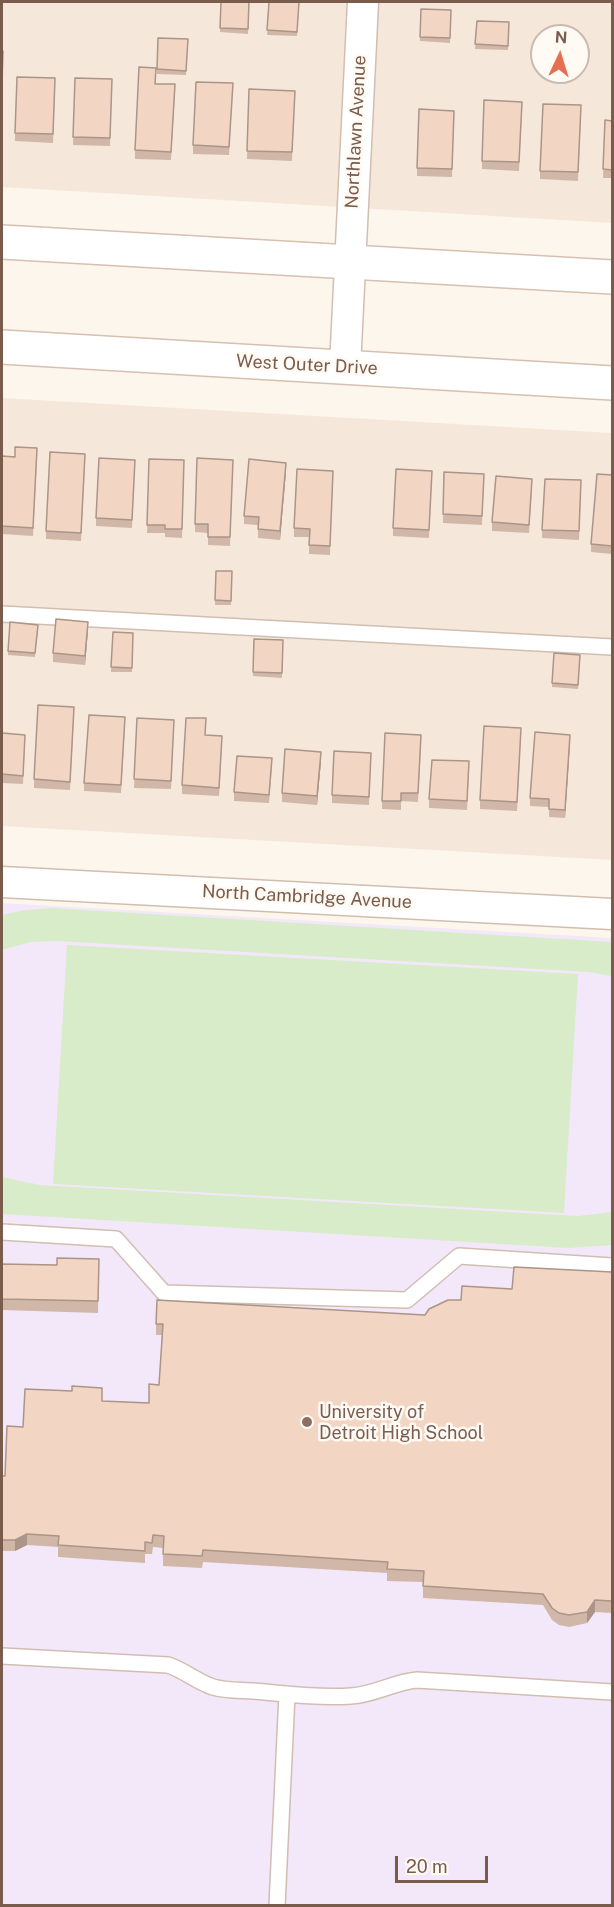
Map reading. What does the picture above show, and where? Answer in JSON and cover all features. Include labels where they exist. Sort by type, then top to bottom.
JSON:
[{"type":"main road","points":[[2,242],[612,278]]},
{"type":"main road","name":"West Outer Drive","points":[[2,347],[612,382]]},
{"type":"street","name":"Northlawn Avenue","points":[[345,367],[363,2]]},
{"type":"street","name":"North Cambridge Avenue","points":[[2,882],[612,914]]},
{"type":"lane","points":[[2,614],[612,647]]},
{"type":"lane","points":[[2,1232],[116,1239],[164,1293],[407,1300],[459,1256],[612,1266]]},
{"type":"lane","points":[[2,1656],[168,1665],[217,1688],[287,1694],[351,1696],[366,1694],[402,1681],[417,1680],[612,1692]]},
{"type":"lane","points":[[278,1905],[287,1694]]},
{"type":"shaded area","points":[[2,2],[612,2],[612,223],[2,187]]},
{"type":"shaded area","points":[[2,398],[612,433],[612,860],[2,826]]},
{"type":"shaded area","name":"University of Detroit High School","points":[[2,903],[612,938],[612,1905],[2,1905]]},
{"type":"green space","points":[[51,908],[612,942],[612,976],[588,972],[57,941],[30,942],[2,950],[2,915]]},
{"type":"green space","points":[[67,945],[578,974],[564,1213],[53,1184]]},
{"type":"green space","points":[[2,1177],[40,1185],[578,1216],[612,1212],[612,1245],[568,1248],[2,1214]]},
{"type":"building","points":[[221,2],[249,2],[248,29],[220,28]]},
{"type":"building","points":[[269,2],[299,2],[297,32],[267,30]]},
{"type":"building","points":[[421,9],[451,10],[450,38],[420,37]]},
{"type":"building","points":[[477,21],[509,22],[508,46],[475,44]]},
{"type":"building","points":[[158,38],[188,39],[186,71],[157,69]]},
{"type":"building","points":[[139,67],[156,68],[155,84],[175,84],[171,152],[135,150]]},
{"type":"building","points":[[17,77],[55,78],[53,134],[15,133]]},
{"type":"building","points":[[75,78],[112,79],[110,138],[73,137]]},
{"type":"building","points":[[196,82],[233,83],[229,147],[193,145]]},
{"type":"building","points":[[249,89],[295,91],[292,152],[247,151]]},
{"type":"building","points":[[484,100],[522,102],[519,162],[482,161]]},
{"type":"building","points":[[543,104],[581,105],[578,172],[540,171]]},
{"type":"building","points":[[419,109],[454,111],[452,169],[417,168]]},
{"type":"building","points":[[605,120],[612,121],[612,170],[603,169]]},
{"type":"building","points":[[15,447],[37,448],[33,528],[2,526],[2,456],[15,457]]},
{"type":"building","points":[[50,452],[85,454],[81,533],[46,531]]},
{"type":"building","points":[[99,458],[135,460],[132,520],[96,518]]},
{"type":"building","points":[[197,458],[233,460],[230,537],[208,537],[208,524],[195,524]]},
{"type":"building","points":[[149,459],[184,460],[182,529],[165,529],[165,525],[147,525]]},
{"type":"building","points":[[249,459],[286,463],[280,531],[258,529],[259,517],[244,516]]},
{"type":"building","points":[[297,469],[333,471],[330,546],[309,545],[310,529],[294,528]]},
{"type":"building","points":[[396,469],[432,471],[429,530],[393,528]]},
{"type":"building","points":[[444,472],[484,474],[482,516],[443,514]]},
{"type":"building","points":[[597,474],[612,475],[612,546],[591,544]]},
{"type":"building","points":[[496,476],[532,479],[529,525],[492,522]]},
{"type":"building","points":[[545,479],[581,480],[579,531],[542,530]]},
{"type":"building","points":[[216,571],[232,571],[231,601],[215,600]]},
{"type":"building","points":[[56,619],[88,622],[85,656],[53,653]]},
{"type":"building","points":[[10,622],[38,625],[35,653],[8,651]]},
{"type":"building","points":[[113,632],[133,633],[132,668],[111,667]]},
{"type":"building","points":[[254,639],[283,640],[282,673],[253,672]]},
{"type":"building","points":[[554,653],[580,655],[578,685],[552,683]]},
{"type":"building","points":[[38,705],[74,707],[70,782],[34,779]]},
{"type":"building","points":[[89,715],[125,717],[121,785],[84,783]]},
{"type":"building","points":[[137,718],[174,720],[171,781],[134,779]]},
{"type":"building","points":[[186,718],[206,718],[205,735],[222,736],[219,788],[182,785]]},
{"type":"building","points":[[484,726],[521,728],[517,802],[480,800]]},
{"type":"building","points":[[535,732],[570,735],[565,810],[549,809],[549,799],[530,798]]},
{"type":"building","points":[[2,733],[25,735],[23,776],[2,774]]},
{"type":"building","points":[[385,733],[421,735],[418,793],[401,793],[401,801],[382,801]]},
{"type":"building","points":[[285,749],[321,752],[317,796],[282,793]]},
{"type":"building","points":[[334,751],[371,753],[369,797],[332,795]]},
{"type":"building","points":[[237,756],[272,758],[269,795],[234,792]]},
{"type":"building","points":[[432,760],[469,761],[467,801],[429,799]]},
{"type":"building","points":[[57,1258],[99,1259],[98,1301],[2,1299],[2,1264],[57,1265]]},
{"type":"building","points":[[514,1267],[612,1272],[612,1601],[595,1600],[587,1612],[569,1615],[559,1613],[552,1608],[543,1594],[423,1586],[424,1571],[387,1569],[388,1562],[203,1550],[202,1556],[163,1554],[164,1536],[153,1535],[152,1543],[145,1542],[145,1551],[58,1545],[59,1536],[27,1534],[15,1540],[2,1540],[2,1476],[5,1476],[7,1426],[23,1427],[25,1389],[72,1391],[72,1386],[102,1388],[102,1401],[149,1403],[149,1384],[159,1385],[163,1324],[156,1324],[157,1300],[425,1315],[429,1309],[448,1300],[461,1300],[462,1286],[512,1289]]},
{"type":"place","name":"University of Detroit High School","points":[[307,1422]]}]
